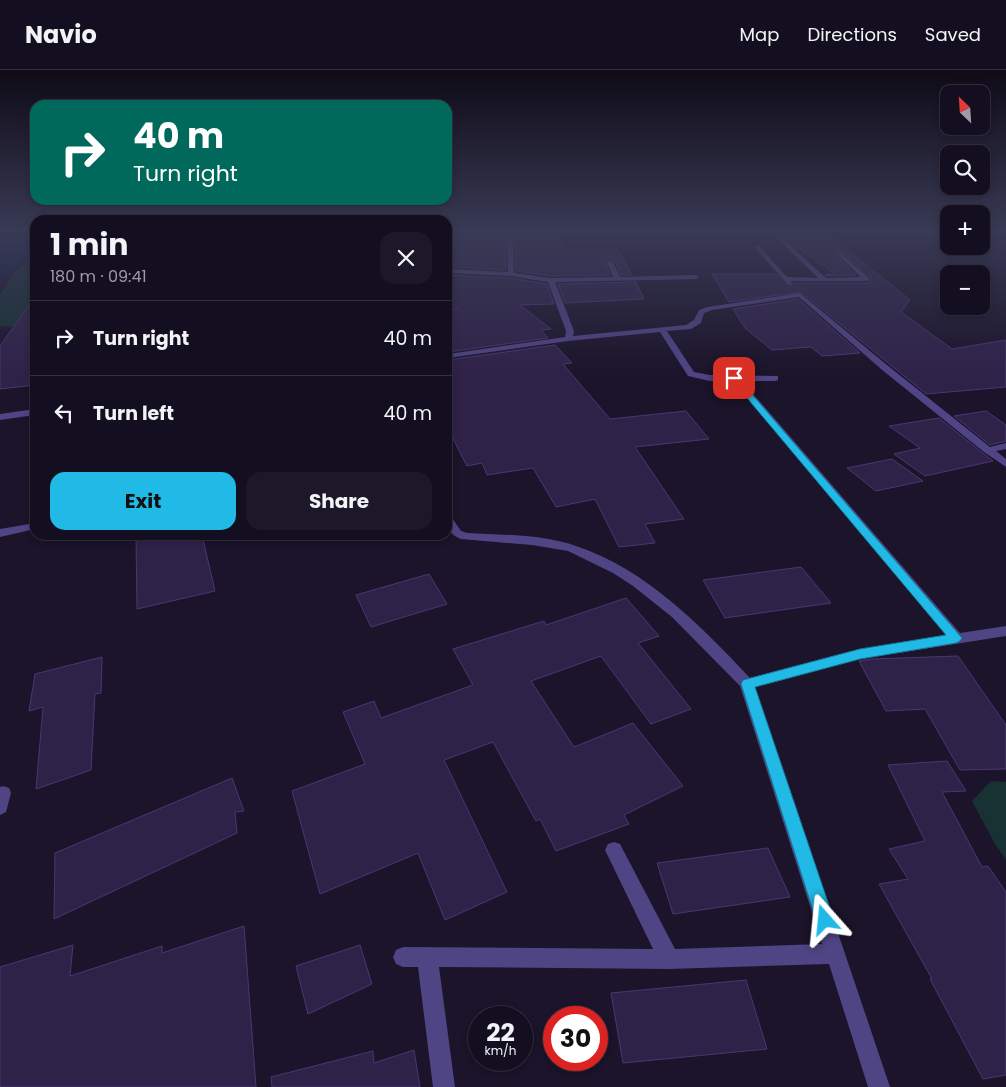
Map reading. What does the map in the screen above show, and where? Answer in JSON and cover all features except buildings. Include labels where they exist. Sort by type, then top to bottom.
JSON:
[{"type":"street","points":[[547,279],[569,279]]},
{"type":"street","points":[[786,279],[800,295],[884,367],[1006,464]]},
{"type":"street","points":[[803,279],[847,279]]},
{"type":"street","points":[[551,280],[570,331],[568,339]]},
{"type":"street","points":[[452,355],[568,339],[688,327],[698,321],[698,317],[703,311],[800,295]]},
{"type":"street","points":[[663,331],[691,374],[710,378],[775,378]]},
{"type":"street","points":[[734,378],[956,638]]},
{"type":"street","points":[[0,417],[30,413]]},
{"type":"street","points":[[988,450],[1006,446]]},
{"type":"street","points":[[452,525],[458,533],[465,536],[516,539],[572,549],[619,570],[659,598],[718,652],[747,684],[879,1087]]},
{"type":"street","points":[[0,533],[30,527]]},
{"type":"street","points":[[747,684],[860,654],[1006,631]]},
{"type":"street","points":[[614,850],[669,959]]},
{"type":"street","points":[[403,957],[669,959],[836,954]]},
{"type":"street","points":[[427,957],[444,1087]]},
{"type":"green space","points":[[10,279],[30,279],[30,323],[10,327],[0,326],[0,295]]},
{"type":"green space","points":[[991,781],[1006,782],[1006,860],[995,844],[972,801]]},
{"type":"route","points":[[734,378],[956,638],[860,654],[747,684],[825,920]]}]
